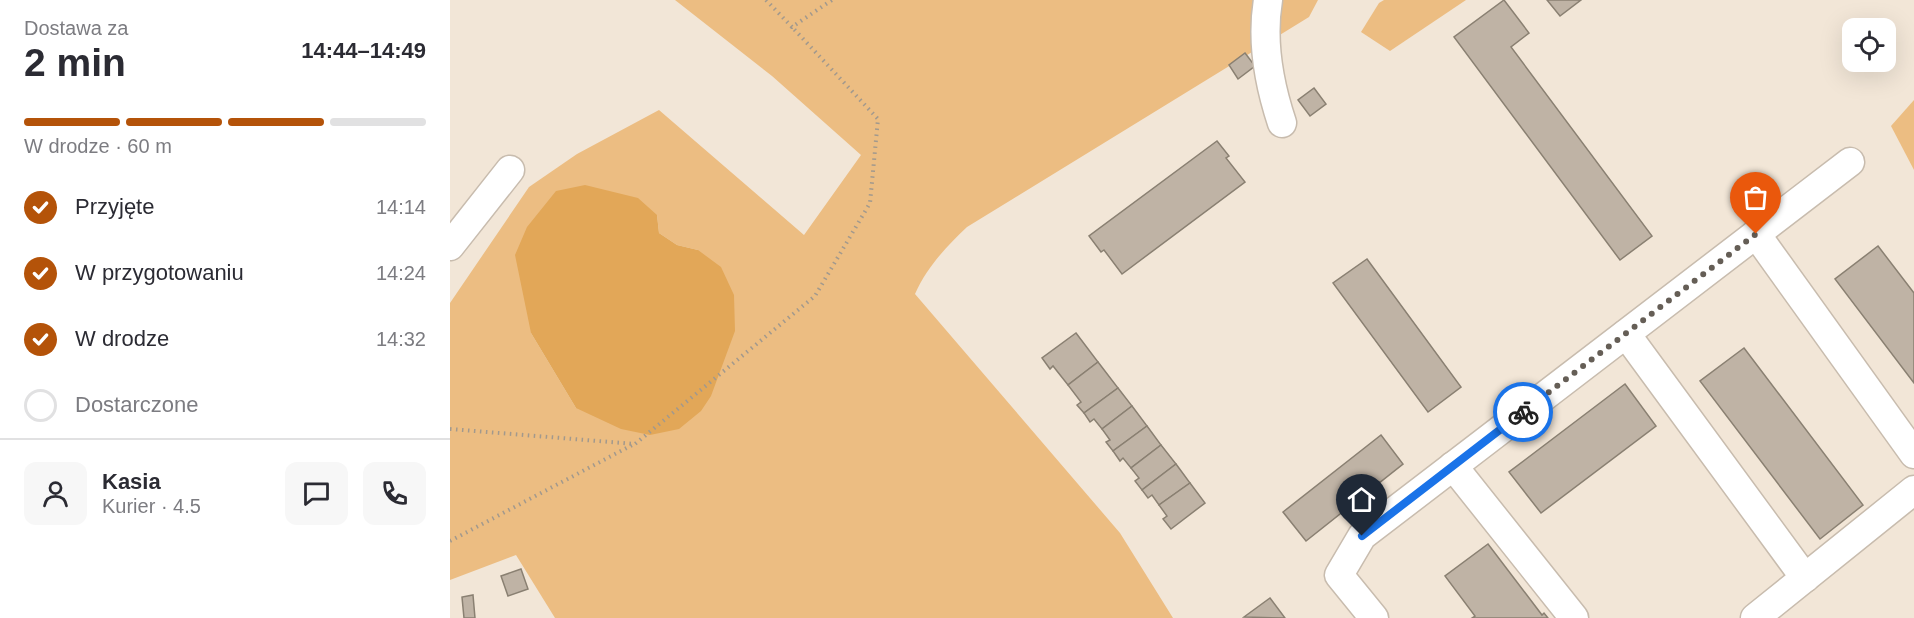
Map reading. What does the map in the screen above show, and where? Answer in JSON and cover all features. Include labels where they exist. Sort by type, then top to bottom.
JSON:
[{"type":"lane","points":[[1268,0],[1264,22],[1268,73],[1282,123]]},
{"type":"lane","points":[[1374,618],[1339,575],[1362,536],[1850,162]]},
{"type":"lane","points":[[450,246],[510,170]]},
{"type":"lane","points":[[1756,234],[1914,454]]},
{"type":"lane","points":[[1626,334],[1805,578]]},
{"type":"lane","points":[[1453,466],[1574,618]]},
{"type":"lane","points":[[1755,618],[1914,490]]},
{"type":"path","points":[[450,541],[634,444],[815,296],[870,203],[878,119],[766,0]]},
{"type":"path","points":[[792,27],[832,0]]},
{"type":"path","points":[[450,429],[634,444]]},
{"type":"shaded area","points":[[675,0],[1318,0],[1309,17],[967,227],[938,258],[925,275],[915,294],[1120,533],[1173,618],[555,618],[516,555],[450,580],[450,303],[529,187],[577,154],[659,110],[804,235],[861,155],[772,76]],"holes":[[[657,215],[659,233],[677,245],[698,250],[576,408],[531,333]]]},
{"type":"shaded area","points":[[1384,0],[1466,0],[1390,51],[1361,32],[1379,3]]},
{"type":"shaded area","points":[[1914,100],[1914,170],[1891,126]]},
{"type":"shaded area","points":[[585,185],[638,198],[657,215],[659,233],[677,245],[698,250],[721,267],[734,295],[735,331],[711,396],[701,411],[679,429],[650,435],[621,429],[576,408],[531,333],[515,255],[527,227],[556,191]]},
{"type":"building","points":[[1504,0],[1529,33],[1511,47],[1652,236],[1620,260],[1454,37]]},
{"type":"building","points":[[1547,0],[1581,0],[1560,16]]},
{"type":"building","points":[[1245,53],[1255,66],[1238,79],[1229,65]]},
{"type":"building","points":[[1314,88],[1326,104],[1310,116],[1298,100]]},
{"type":"building","points":[[1217,141],[1229,156],[1226,158],[1245,182],[1122,274],[1104,250],[1101,252],[1089,236]]},
{"type":"building","points":[[1878,246],[1914,293],[1914,383],[1835,279]]},
{"type":"building","points":[[1367,259],[1461,387],[1428,412],[1333,283]]},
{"type":"building","points":[[1076,333],[1098,362],[1068,385],[1053,366],[1050,369],[1042,358]]},
{"type":"building","points":[[1744,348],[1863,505],[1820,539],[1700,381]]},
{"type":"building","points":[[1098,362],[1118,388],[1084,413],[1077,405],[1081,402],[1068,385]]},
{"type":"building","points":[[1625,384],[1656,426],[1541,513],[1509,472]]},
{"type":"building","points":[[1118,388],[1132,406],[1102,429],[1094,419],[1090,422],[1084,413]]},
{"type":"building","points":[[1132,406],[1147,426],[1113,451],[1106,442],[1110,440],[1102,429]]},
{"type":"building","points":[[1147,426],[1161,445],[1131,468],[1123,458],[1120,461],[1113,451]]},
{"type":"building","points":[[1381,435],[1403,464],[1306,541],[1283,512]]},
{"type":"building","points":[[1161,445],[1176,464],[1142,490],[1135,481],[1139,478],[1131,468]]},
{"type":"building","points":[[1176,464],[1190,483],[1159,505],[1152,495],[1148,498],[1142,490]]},
{"type":"building","points":[[1190,483],[1205,503],[1171,529],[1163,519],[1167,516],[1159,505]]},
{"type":"building","points":[[1488,544],[1542,615],[1544,613],[1548,618],[1472,618],[1475,616],[1445,576]]},
{"type":"building","points":[[521,569],[528,589],[508,596],[501,576]]},
{"type":"building","points":[[473,595],[475,618],[464,618],[462,597]]},
{"type":"building","points":[[1270,598],[1285,618],[1244,617]]},
{"type":"way so far","points":[[1523,412],[1756,234]]},
{"type":"route","points":[[1362,536],[1523,412]]}]
